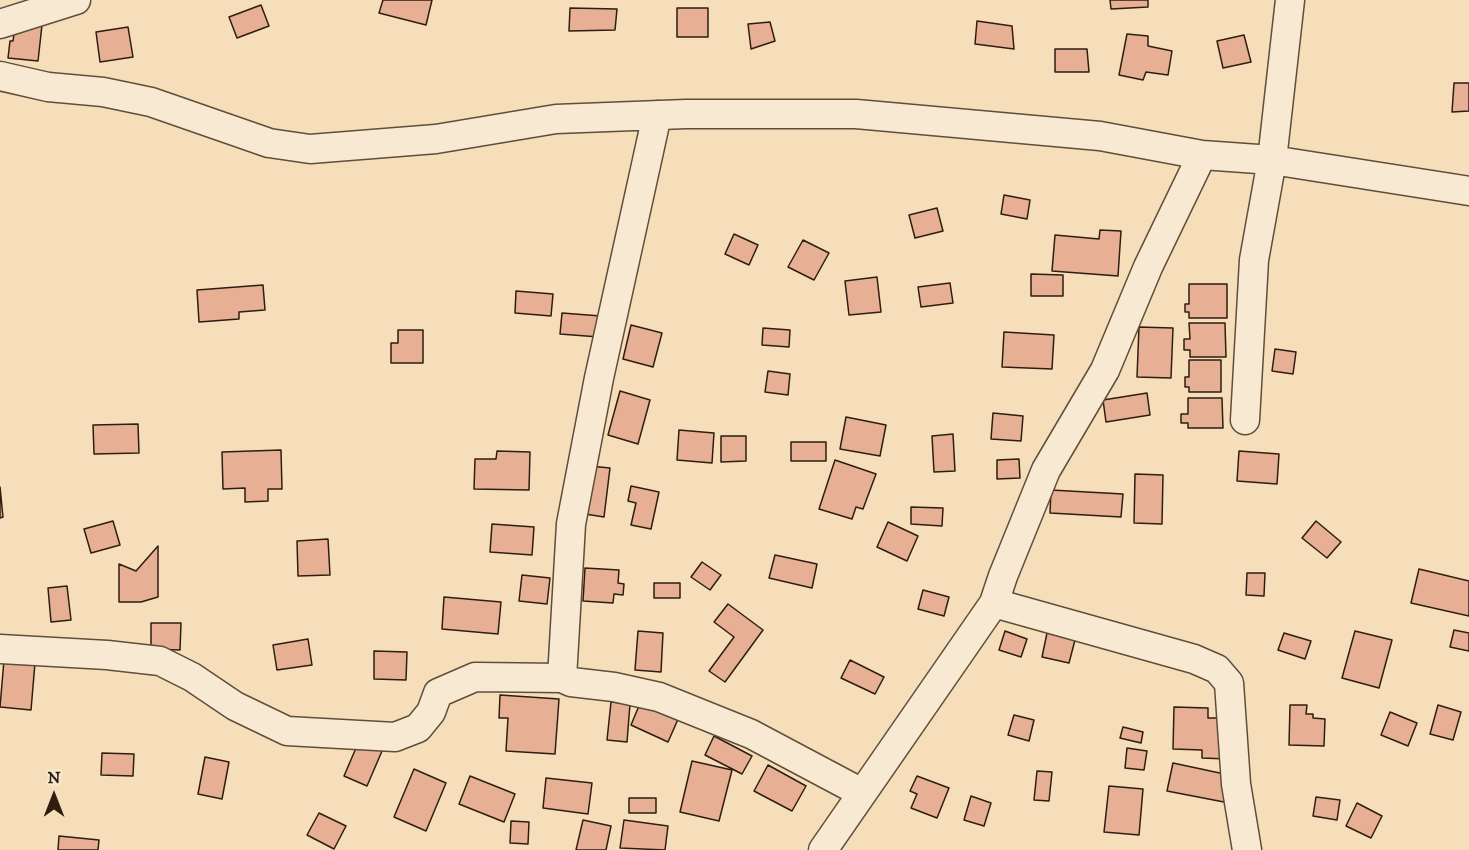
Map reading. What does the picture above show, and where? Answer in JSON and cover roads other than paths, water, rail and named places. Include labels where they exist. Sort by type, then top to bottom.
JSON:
[{"type":"street","points":[[0,24],[76,0]]},
{"type":"street","points":[[1245,420],[1254,260],[1272,160],[1290,0]]},
{"type":"street","points":[[0,76],[48,87],[103,92],[151,102],[269,143],[310,149],[436,139],[556,119],[657,115],[856,114],[1100,136],[1202,155],[1272,160],[1469,191]]},
{"type":"street","points":[[562,678],[571,524],[599,378],[657,115]]},
{"type":"street","points":[[823,850],[994,603],[1046,470],[1105,370],[1148,267],[1202,155]]},
{"type":"street","points":[[994,603],[1194,659],[1217,669],[1229,683],[1236,784],[1246,850]]},
{"type":"street","points":[[0,649],[107,655],[160,661],[192,677],[235,706],[287,731],[395,737],[418,728],[431,712],[438,693],[475,677],[562,678],[571,682],[614,687],[658,697],[751,734],[862,794]]}]
